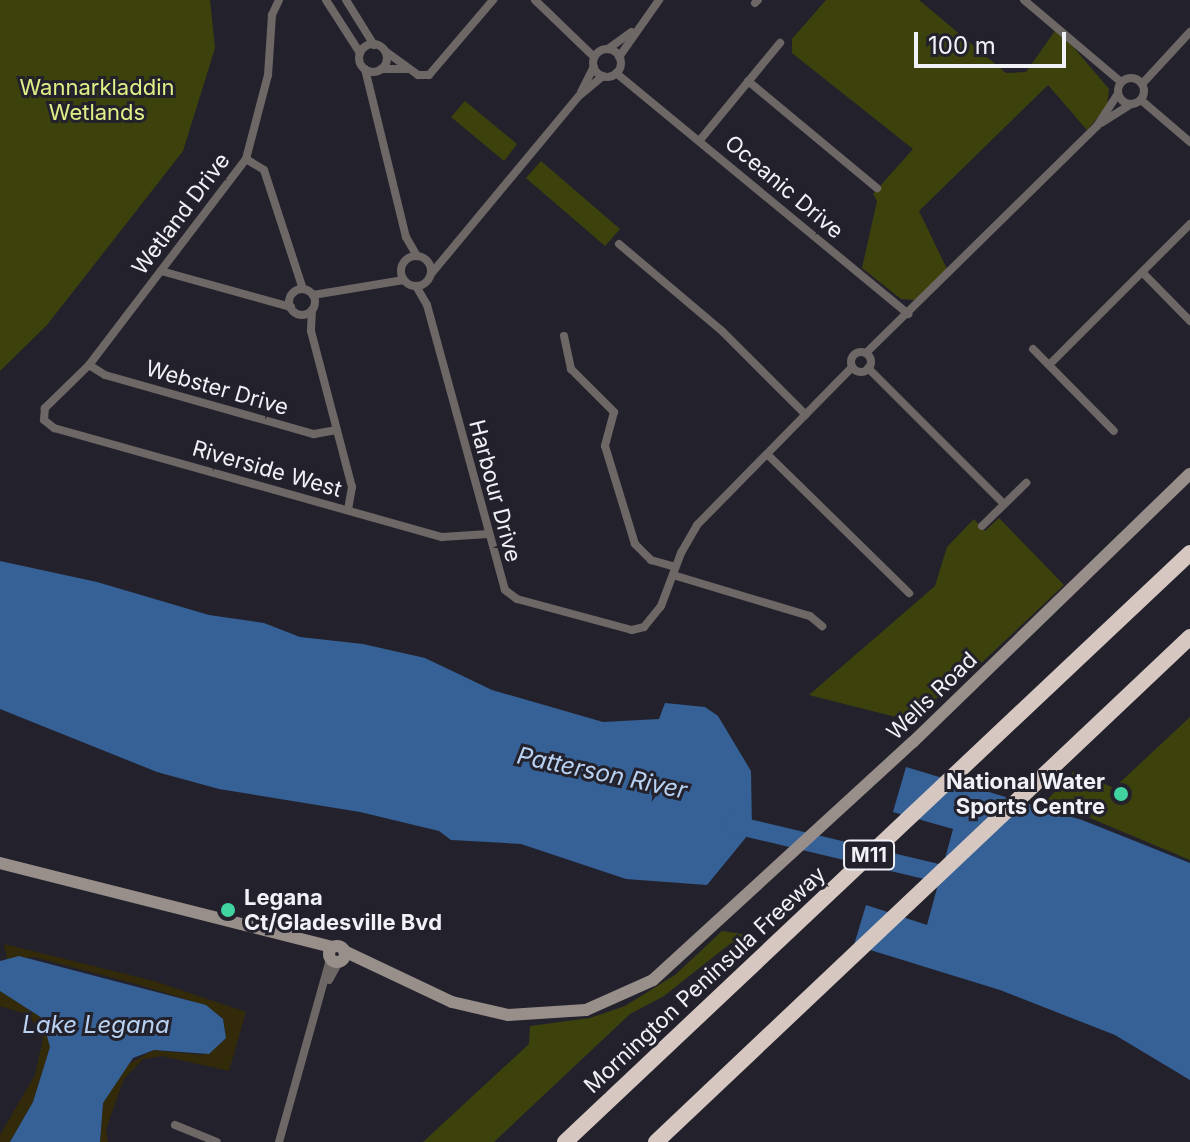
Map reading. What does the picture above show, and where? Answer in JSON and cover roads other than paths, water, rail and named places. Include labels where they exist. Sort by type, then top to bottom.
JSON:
[{"type":"highway","name":"Mornington Peninsula Freeway","points":[[565,1142],[1190,553]]},
{"type":"highway","name":"M11","points":[[656,1142],[1190,637]]},
{"type":"main road","name":"Wells Road","points":[[336,956],[368,964],[479,1010],[520,1016],[565,1014],[630,993],[699,943],[913,742],[1190,474]]},
{"type":"main road","points":[[0,863],[81,880],[305,944],[336,956]]},
{"type":"street","name":"Wetland Drive","points":[[43,417],[45,408],[89,365],[246,159],[268,75],[272,15],[279,0]]},
{"type":"street","points":[[326,0],[360,53],[365,69],[406,237],[404,280]]},
{"type":"street","points":[[346,0],[374,45],[408,69]]},
{"type":"street","points":[[365,69],[408,69],[429,75],[493,0]]},
{"type":"street","points":[[535,0],[576,35],[594,57],[594,67],[579,96]]},
{"type":"street","points":[[300,314],[313,302],[330,294],[387,279],[404,280],[416,286],[429,278],[579,96],[618,65],[635,29],[659,0]]},
{"type":"street","points":[[1024,0],[1121,82]]},
{"type":"street","points":[[594,57],[635,29]]},
{"type":"street","points":[[1141,100],[1142,84],[1190,32]]},
{"type":"street","points":[[576,35],[606,49]]},
{"type":"street","points":[[700,140],[780,43]]},
{"type":"street","points":[[360,53],[374,45]]},
{"type":"street","name":"Oceanic Drive","points":[[606,49],[637,87],[908,314]]},
{"type":"street","points":[[370,88],[380,70],[385,51]]},
{"type":"street","points":[[594,67],[603,76]]},
{"type":"street","points":[[1121,82],[1130,78],[1142,84]]},
{"type":"street","points":[[748,81],[877,188]]},
{"type":"street","points":[[1004,504],[868,368],[866,353],[1097,126],[1118,94],[1121,82]]},
{"type":"street","points":[[1118,94],[1132,105]]},
{"type":"street","points":[[1097,126],[1141,100]]},
{"type":"street","points":[[1141,100],[1190,142]]},
{"type":"street","points":[[246,159],[264,170],[294,271],[297,292],[291,307]]},
{"type":"street","points":[[1050,364],[1190,224]]},
{"type":"street","name":"Harbour Drive","points":[[406,237],[421,258],[429,278],[427,305]]},
{"type":"street","points":[[619,244],[723,332],[806,415]]},
{"type":"street","points":[[387,279],[404,263],[446,254]]},
{"type":"street","points":[[161,271],[291,307],[300,314],[311,331],[352,487],[348,510]]},
{"type":"street","points":[[1142,272],[1190,321]]},
{"type":"street","name":"Harbour Drive","points":[[416,286],[427,305],[488,534],[510,595],[632,630],[655,615],[702,519],[852,367],[853,354],[866,353]]},
{"type":"street","points":[[266,301],[297,292],[313,302]]},
{"type":"street","points":[[311,331],[313,302]]},
{"type":"street","points":[[564,336],[571,369],[614,412],[605,446],[635,544],[651,560],[674,571],[810,616],[822,626]]},
{"type":"street","points":[[1033,349],[1114,431]]},
{"type":"street","name":"Webster Drive","points":[[89,365],[105,375],[314,434],[337,430]]},
{"type":"street","points":[[852,367],[868,368]]},
{"type":"street","name":"Riverside West","points":[[43,417],[54,428],[456,540],[488,534]]},
{"type":"street","points":[[767,454],[909,593]]},
{"type":"street","points":[[982,526],[1026,483]]},
{"type":"street","points":[[0,863],[0,873]]},
{"type":"street","points":[[279,1142],[336,956]]},
{"type":"street","points":[[175,1125],[217,1142]]},
{"type":"water","points":[[0,561],[97,582],[209,615],[264,623],[300,637],[363,644],[425,658],[492,690],[603,722],[659,719],[665,703],[705,707],[718,716],[751,771],[752,830],[707,885],[626,879],[521,844],[451,840],[439,831],[360,812],[219,789],[157,772],[0,709]]},
{"type":"water","points":[[906,767],[1082,820],[1190,863],[1190,1080],[1115,1035],[1000,990],[854,945],[866,905],[927,925],[953,829],[893,812]]},
{"type":"water","name":"Lake Legana","points":[[19,956],[206,1005],[223,1019],[226,1038],[209,1054],[154,1050],[133,1058],[103,1103],[100,1142],[10,1142],[33,1102],[50,1047],[42,1018],[0,991],[0,961]]},
{"type":"waterway","name":"Patterson River","points":[[731,824],[955,877]]},
{"type":"place","name":"National Water Sports Centre","points":[[1121,794]]},
{"type":"place","name":"Legana Ct/Gladesville Bvd","points":[[228,910]]},
{"type":"park label","name":"Wannarkladdin Wetlands","points":[[97,100]]}]
